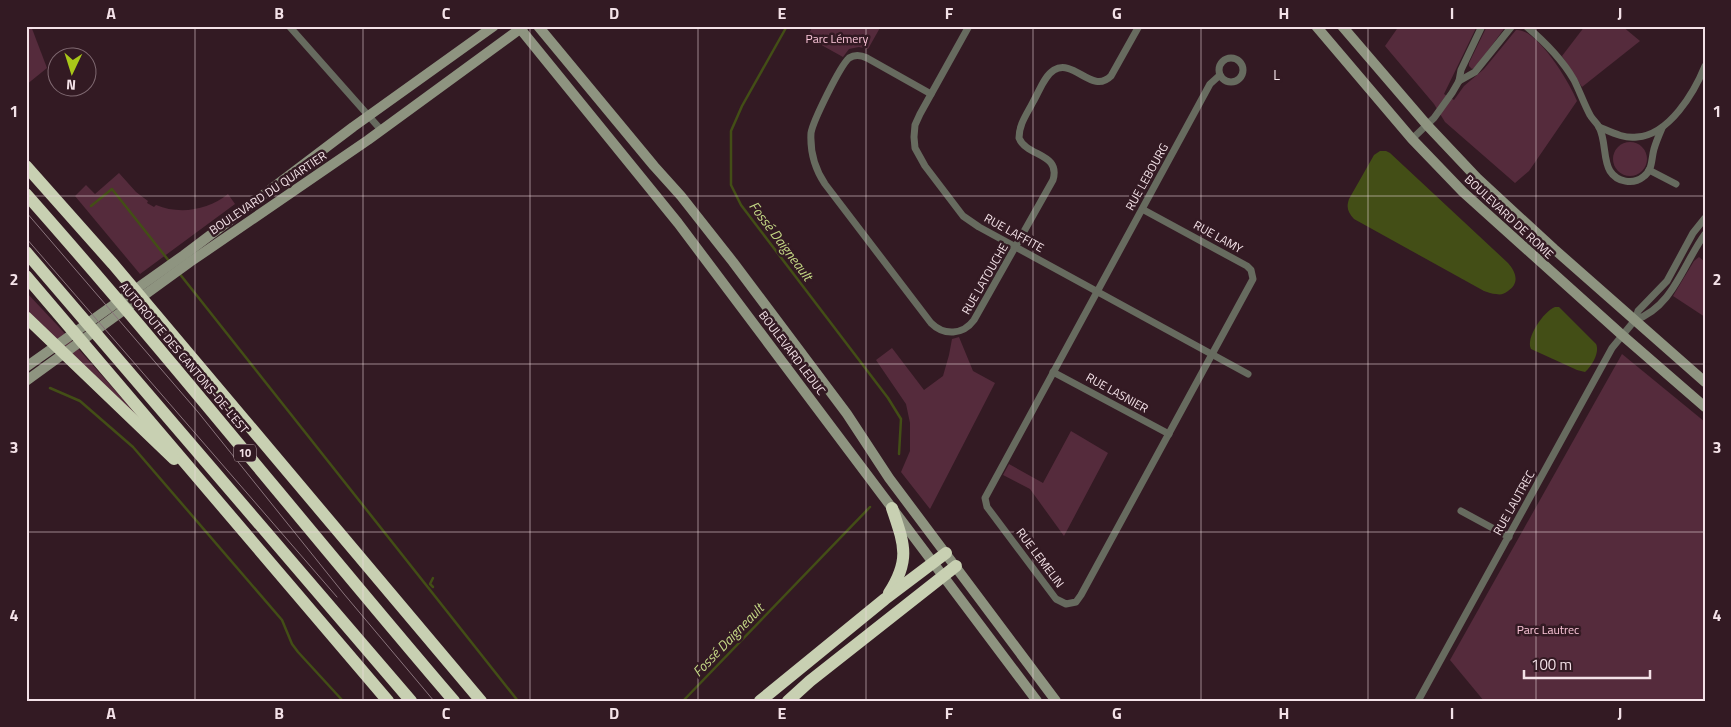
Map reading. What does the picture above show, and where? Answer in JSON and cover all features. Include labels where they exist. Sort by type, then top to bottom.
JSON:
[{"type":"highway","points":[[26,166],[113,264],[480,700]]},
{"type":"highway","name":"AUTOROUTE DES CANTONS-DE-L'EST","points":[[26,194],[137,321],[331,557],[454,701]]},
{"type":"highway","points":[[26,252],[411,701]]},
{"type":"highway","points":[[26,276],[388,701]]},
{"type":"highway","points":[[26,279],[40,292]]},
{"type":"highway","points":[[26,317],[142,430],[218,500]]},
{"type":"highway","points":[[885,599],[899,577],[904,557],[903,541],[892,508]]},
{"type":"highway","points":[[760,701],[885,599],[946,553]]},
{"type":"highway","points":[[788,701],[810,681],[956,566]]},
{"type":"main road","name":"BOULEVARD DU QUARTIER","points":[[187,258],[370,116],[494,26]]},
{"type":"main road","name":"BOULEVARD LEDUC","points":[[538,26],[712,235],[838,402],[880,465],[1056,701]]},
{"type":"main road","name":"BOULEVARD DE ROME","points":[[1316,26],[1412,138],[1469,198],[1705,407]]},
{"type":"main road","name":"BOULEVARD DE ROME","points":[[1342,26],[1426,126],[1498,198],[1705,382]]},
{"type":"main road","name":"BOULEVARD DU QUARTIER","points":[[26,381],[47,358],[187,258],[382,130],[521,27]]},
{"type":"main road","name":"BOULEVARD LEDUC","points":[[521,27],[678,223],[1037,701]]},
{"type":"main road","name":"BOULEVARD DU QUARTIER","points":[[26,367],[47,358]]},
{"type":"street","points":[[290,26],[382,130]]},
{"type":"street","name":"RUE LAFFITE","points":[[969,26],[917,120],[914,131],[915,148],[921,160],[963,216],[975,225],[1248,374]]},
{"type":"street","name":"RUE LATOUCHE","points":[[931,94],[867,58],[859,55],[850,58],[845,63],[816,114],[813,123],[811,146],[819,174],[825,184],[931,323],[944,331],[958,332],[968,328],[972,323],[1053,180],[1054,167],[1050,161],[1024,146],[1019,138],[1022,122],[1047,77],[1054,70],[1064,68],[1092,81],[1105,81],[1111,76],[1139,26]]},
{"type":"street","points":[[1412,138],[1426,126],[1448,99],[1459,81],[1461,70],[1482,26]]},
{"type":"street","points":[[1459,81],[1475,72],[1512,26]]},
{"type":"street","points":[[1526,26],[1548,46],[1564,65],[1590,116],[1599,127],[1610,172],[1622,181],[1637,181],[1644,177],[1649,170],[1662,128],[1678,112],[1701,76],[1705,66]]},
{"type":"street","name":"RUE LEBOURG","points":[[1096,292],[1210,84],[1220,75]]},
{"type":"street","points":[[1599,127],[1624,137],[1637,137],[1662,128]]},
{"type":"street","points":[[1649,170],[1676,184]]},
{"type":"street","name":"RUE LAMY","points":[[1142,209],[1251,270],[1253,276],[1251,286],[1213,355]]},
{"type":"street","name":"RUE LAUTREC","points":[[1418,701],[1612,348],[1635,320],[1638,310],[1667,281],[1693,233],[1705,218]]},
{"type":"street","name":"RUE LAUTREC","points":[[1635,320],[1645,317],[1669,294],[1705,234]]},
{"type":"street","name":"RUE LEMELIN","points":[[1096,292],[984,500],[987,507],[1059,602],[1071,604],[1080,598],[1213,355]]},
{"type":"street","name":"RUE LASNIER","points":[[1053,372],[1169,434]]},
{"type":"street","points":[[1461,511],[1508,537]]},
{"type":"green space","points":[[26,26],[31,26],[47,68],[26,85]]},
{"type":"green space","name":"Parc Lémery","points":[[813,26],[881,26],[868,49],[859,47],[849,49],[843,57],[807,37]]},
{"type":"green space","points":[[1399,26],[1477,26],[1444,94],[1454,100],[1464,86],[1484,69],[1516,30],[1524,32],[1533,38],[1552,58],[1577,101],[1529,171],[1515,183],[1445,122],[1434,104],[1385,46]]},
{"type":"green space","points":[[1487,26],[1506,26],[1476,67],[1472,69],[1469,63]]},
{"type":"green space","points":[[1585,26],[1622,26],[1640,41],[1582,87],[1562,56]]},
{"type":"green space","points":[[1630,142],[1642,147],[1647,159],[1642,171],[1630,176],[1618,171],[1613,159],[1618,147]]},
{"type":"green space","points":[[119,173],[136,192],[148,201],[147,203],[154,207],[156,205],[175,210],[194,209],[212,204],[228,194],[235,204],[140,274],[75,196],[86,185],[95,194]]},
{"type":"green space","points":[[1699,257],[1705,262],[1705,317],[1673,296],[1694,261]]},
{"type":"green space","points":[[26,292],[59,327],[158,439],[26,311]]},
{"type":"green space","points":[[959,337],[973,371],[995,383],[930,509],[901,472],[910,451],[910,423],[906,404],[876,360],[892,348],[924,390],[943,376],[952,339]]},
{"type":"green space","name":"Parc Lautrec","points":[[1622,354],[1705,422],[1705,701],[1484,701],[1450,660]]},
{"type":"green space","points":[[1071,431],[1108,453],[1064,536],[1030,489],[1003,475],[1009,464],[1043,483]]},
{"type":"shaded area","points":[[1380,151],[1390,153],[1508,263],[1515,274],[1512,288],[1501,294],[1484,291],[1354,219],[1348,210],[1349,199],[1374,155]]},
{"type":"shaded area","points":[[1555,307],[1559,307],[1596,344],[1595,359],[1585,372],[1531,349],[1531,338],[1537,325]]},
{"type":"waterway","name":"Fossé Daigneault","points":[[787,26],[742,106],[731,131],[731,185],[741,205],[888,398],[901,419],[899,454]]},
{"type":"waterway","points":[[91,206],[112,189],[169,261]]},
{"type":"waterway","points":[[179,273],[518,701]]},
{"type":"waterway","points":[[50,388],[80,401],[133,447],[282,620],[292,644],[298,652],[343,701]]},
{"type":"waterway","name":"Fossé Daigneault","points":[[683,701],[870,507]]},
{"type":"waterway","name":"Fossé Daigneault","points":[[433,578],[430,584],[433,587]]},
{"type":"tram line","points":[[26,212],[198,412],[344,594],[434,701]]},
{"type":"tram line","points":[[26,238],[337,597]]},
{"type":"district","name":"L","points":[[1277,75]]}]
